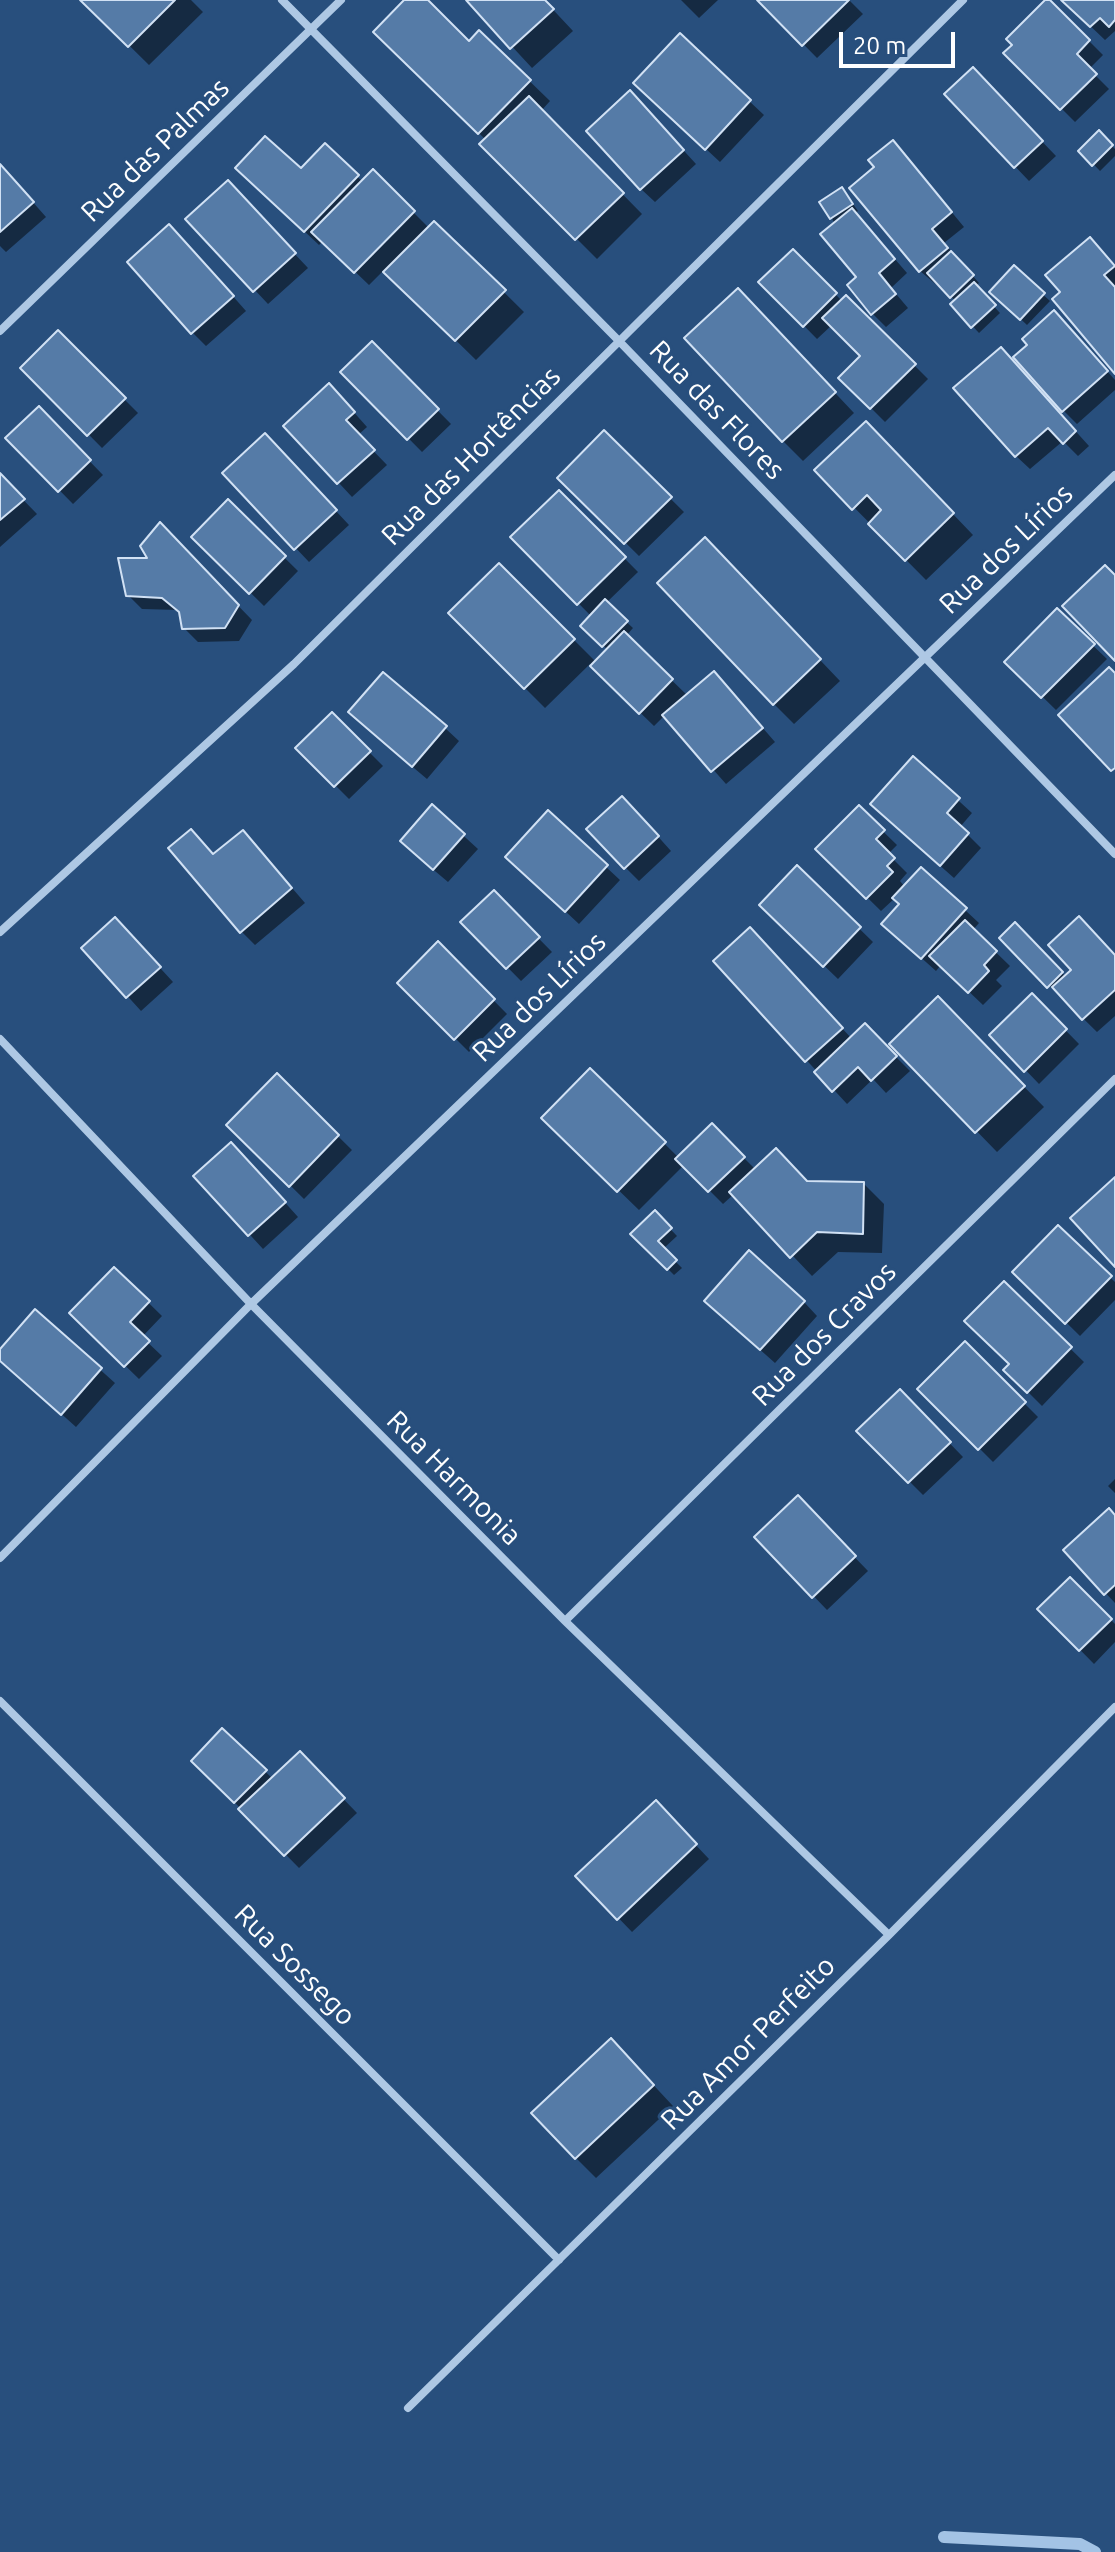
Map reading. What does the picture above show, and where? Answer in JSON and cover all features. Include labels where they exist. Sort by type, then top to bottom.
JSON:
[{"type":"street","name":"Rua das Flores","points":[[282,0],[618,340],[1115,854]]},
{"type":"street","name":"Rua das Palmas","points":[[0,331],[341,0]]},
{"type":"street","name":"Rua das Hortências","points":[[0,932],[294,664],[963,0]]},
{"type":"street","name":"Rua dos Lírios","points":[[0,1558],[251,1304],[1115,475]]},
{"type":"street","name":"Rua Harmonia","points":[[0,1039],[251,1304],[565,1621],[889,1935]]},
{"type":"street","name":"Rua dos Cravos","points":[[565,1621],[1115,1079]]},
{"type":"street","name":"Rua Sossego","points":[[0,1701],[559,2260]]},
{"type":"street","name":"Rua Amor Perfeito","points":[[408,2408],[889,1935],[1115,1707]]},
{"type":"building","points":[[80,0],[175,0],[128,47]]},
{"type":"building","points":[[404,0],[428,0],[469,41],[479,30],[531,80],[478,134],[373,32]]},
{"type":"building","points":[[466,0],[545,0],[554,9],[510,49]]},
{"type":"building","points":[[757,0],[849,0],[802,46]]},
{"type":"building","points":[[1045,0],[1050,0],[1090,40],[1077,54],[1097,74],[1060,110],[1003,53],[1012,45],[1006,39]]},
{"type":"building","points":[[1061,0],[1115,0],[1115,20],[1109,27],[1100,18],[1090,27]]},
{"type":"building","points":[[680,33],[751,100],[705,150],[633,83]]},
{"type":"building","points":[[973,67],[1043,141],[1014,168],[944,94]]},
{"type":"building","points":[[630,90],[684,150],[640,190],[586,131]]},
{"type":"building","points":[[529,96],[624,193],[575,240],[479,144]]},
{"type":"building","points":[[1099,130],[1113,145],[1092,166],[1078,151]]},
{"type":"building","points":[[265,136],[301,168],[325,143],[359,175],[304,232],[235,168]]},
{"type":"building","points":[[893,140],[952,212],[932,229],[948,248],[919,272],[849,188],[874,167],[868,160]]},
{"type":"building","points":[[0,164],[34,202],[0,232]]},
{"type":"building","points":[[373,169],[415,211],[354,273],[311,232]]},
{"type":"building","points":[[228,180],[296,253],[253,292],[185,219]]},
{"type":"building","points":[[842,187],[853,204],[830,219],[819,202]]},
{"type":"building","points":[[852,208],[895,259],[879,273],[896,294],[871,315],[847,285],[856,277],[820,234]]},
{"type":"building","points":[[434,221],[506,290],[455,341],[383,272]]},
{"type":"building","points":[[169,224],[234,296],[191,334],[127,262]]},
{"type":"building","points":[[1090,237],[1115,266],[1104,275],[1115,287],[1115,374],[1052,299],[1060,292],[1045,275]]},
{"type":"building","points":[[793,249],[837,293],[803,327],[758,282]]},
{"type":"building","points":[[951,251],[974,275],[950,298],[927,273]]},
{"type":"building","points":[[1014,265],[1045,293],[1020,320],[989,292]]},
{"type":"building","points":[[974,282],[996,305],[971,328],[950,304]]},
{"type":"building","points":[[738,288],[836,392],[782,442],[684,338]]},
{"type":"building","points":[[846,295],[916,364],[870,409],[838,378],[860,356],[822,318]]},
{"type":"building","points":[[1054,310],[1108,371],[1062,412],[1013,357],[1027,345],[1022,339]]},
{"type":"building","points":[[58,330],[126,398],[87,436],[20,368]]},
{"type":"building","points":[[372,341],[439,409],[407,440],[340,372]]},
{"type":"building","points":[[1001,347],[1076,431],[1063,444],[1048,428],[1015,457],[953,388]]},
{"type":"building","points":[[329,383],[355,412],[346,420],[375,450],[337,484],[283,426]]},
{"type":"building","points":[[39,406],[91,460],[58,492],[5,438]]},
{"type":"building","points":[[866,421],[954,513],[905,561],[868,524],[881,510],[867,495],[852,510],[814,470]]},
{"type":"building","points":[[604,430],[672,497],[624,544],[557,478]]},
{"type":"building","points":[[265,433],[337,510],[294,550],[222,473]]},
{"type":"building","points":[[0,473],[25,499],[0,520]]},
{"type":"building","points":[[559,490],[626,557],[577,605],[510,537]]},
{"type":"building","points":[[228,499],[286,556],[249,594],[191,537]]},
{"type":"building","points":[[160,522],[239,605],[225,628],[182,629],[179,612],[162,598],[126,596],[118,558],[147,558],[140,546]]},
{"type":"building","points":[[705,537],[821,659],[773,705],[657,583]]},
{"type":"building","points":[[499,563],[575,639],[524,689],[448,613]]},
{"type":"building","points":[[1105,565],[1115,575],[1115,661],[1062,606]]},
{"type":"building","points":[[605,599],[628,621],[602,647],[580,626]]},
{"type":"building","points":[[1057,608],[1095,644],[1041,698],[1004,662]]},
{"type":"building","points":[[624,631],[673,679],[639,714],[590,666]]},
{"type":"building","points":[[1109,667],[1115,673],[1115,768],[1111,771],[1058,715]]},
{"type":"building","points":[[714,671],[763,728],[711,772],[662,715]]},
{"type":"building","points":[[383,672],[447,726],[412,767],[348,712]]},
{"type":"building","points":[[332,712],[371,751],[334,787],[295,748]]},
{"type":"building","points":[[913,756],[960,798],[947,813],[969,833],[940,866],[870,804]]},
{"type":"building","points":[[622,796],[659,836],[624,869],[586,829]]},
{"type":"building","points":[[432,804],[465,834],[433,870],[400,841]]},
{"type":"building","points":[[859,805],[885,830],[876,839],[895,858],[887,866],[893,872],[866,899],[815,849]]},
{"type":"building","points":[[548,810],[608,865],[565,912],[505,857]]},
{"type":"building","points":[[191,829],[213,854],[243,830],[292,888],[240,933],[168,848]]},
{"type":"building","points":[[797,865],[861,927],[823,967],[759,905]]},
{"type":"building","points":[[921,867],[967,908],[921,959],[881,924],[899,904],[892,898]]},
{"type":"building","points":[[494,890],[540,937],[506,969],[460,922]]},
{"type":"building","points":[[1079,916],[1115,955],[1115,990],[1082,1020],[1052,987],[1071,970],[1048,945]]},
{"type":"building","points":[[115,917],[161,967],[126,998],[81,948]]},
{"type":"building","points":[[965,920],[997,951],[984,965],[989,971],[968,993],[929,956]]},
{"type":"building","points":[[1015,922],[1063,972],[1047,988],[999,938]]},
{"type":"building","points":[[750,927],[843,1028],[805,1062],[713,961]]},
{"type":"building","points":[[438,941],[495,999],[454,1040],[397,983]]},
{"type":"building","points":[[1032,993],[1067,1029],[1024,1072],[989,1035]]},
{"type":"building","points":[[938,996],[1025,1086],[975,1133],[889,1044]]},
{"type":"building","points":[[865,1023],[897,1056],[871,1081],[858,1067],[832,1092],[814,1072]]},
{"type":"building","points":[[590,1068],[666,1142],[617,1192],[541,1118]]},
{"type":"building","points":[[277,1073],[339,1135],[289,1187],[226,1125]]},
{"type":"building","points":[[712,1123],[745,1157],[708,1192],[675,1159]]},
{"type":"building","points":[[231,1142],[286,1202],[248,1236],[193,1176]]},
{"type":"building","points":[[776,1148],[807,1181],[864,1182],[863,1234],[817,1232],[790,1258],[729,1192]]},
{"type":"building","points":[[1115,1177],[1115,1267],[1070,1218]]},
{"type":"building","points":[[655,1210],[672,1228],[658,1241],[677,1260],[667,1270],[630,1234]]},
{"type":"building","points":[[1058,1225],[1112,1276],[1065,1324],[1012,1272]]},
{"type":"building","points":[[749,1250],[805,1301],[760,1350],[704,1301]]},
{"type":"building","points":[[114,1267],[150,1301],[130,1322],[150,1341],[124,1367],[69,1313]]},
{"type":"building","points":[[1004,1281],[1072,1347],[1027,1393],[1003,1370],[1009,1364],[964,1321]]},
{"type":"building","points":[[35,1309],[102,1368],[61,1415],[0,1361],[0,1349]]},
{"type":"building","points":[[965,1341],[1026,1402],[978,1450],[917,1389]]},
{"type":"building","points":[[900,1389],[951,1442],[908,1483],[856,1431]]},
{"type":"building","points":[[798,1495],[856,1556],[812,1598],[754,1537]]},
{"type":"building","points":[[1109,1508],[1115,1515],[1115,1585],[1104,1595],[1063,1550]]},
{"type":"building","points":[[1070,1577],[1112,1619],[1079,1651],[1037,1609]]},
{"type":"building","points":[[222,1728],[267,1770],[234,1803],[191,1761]]},
{"type":"building","points":[[300,1751],[345,1798],[284,1856],[238,1809]]},
{"type":"building","points":[[656,1800],[697,1844],[617,1920],[575,1876]]},
{"type":"building","points":[[611,2038],[654,2085],[575,2159],[531,2113]]},
{"type":"waterway","points":[[944,2537],[1080,2544],[1095,2552]]}]
